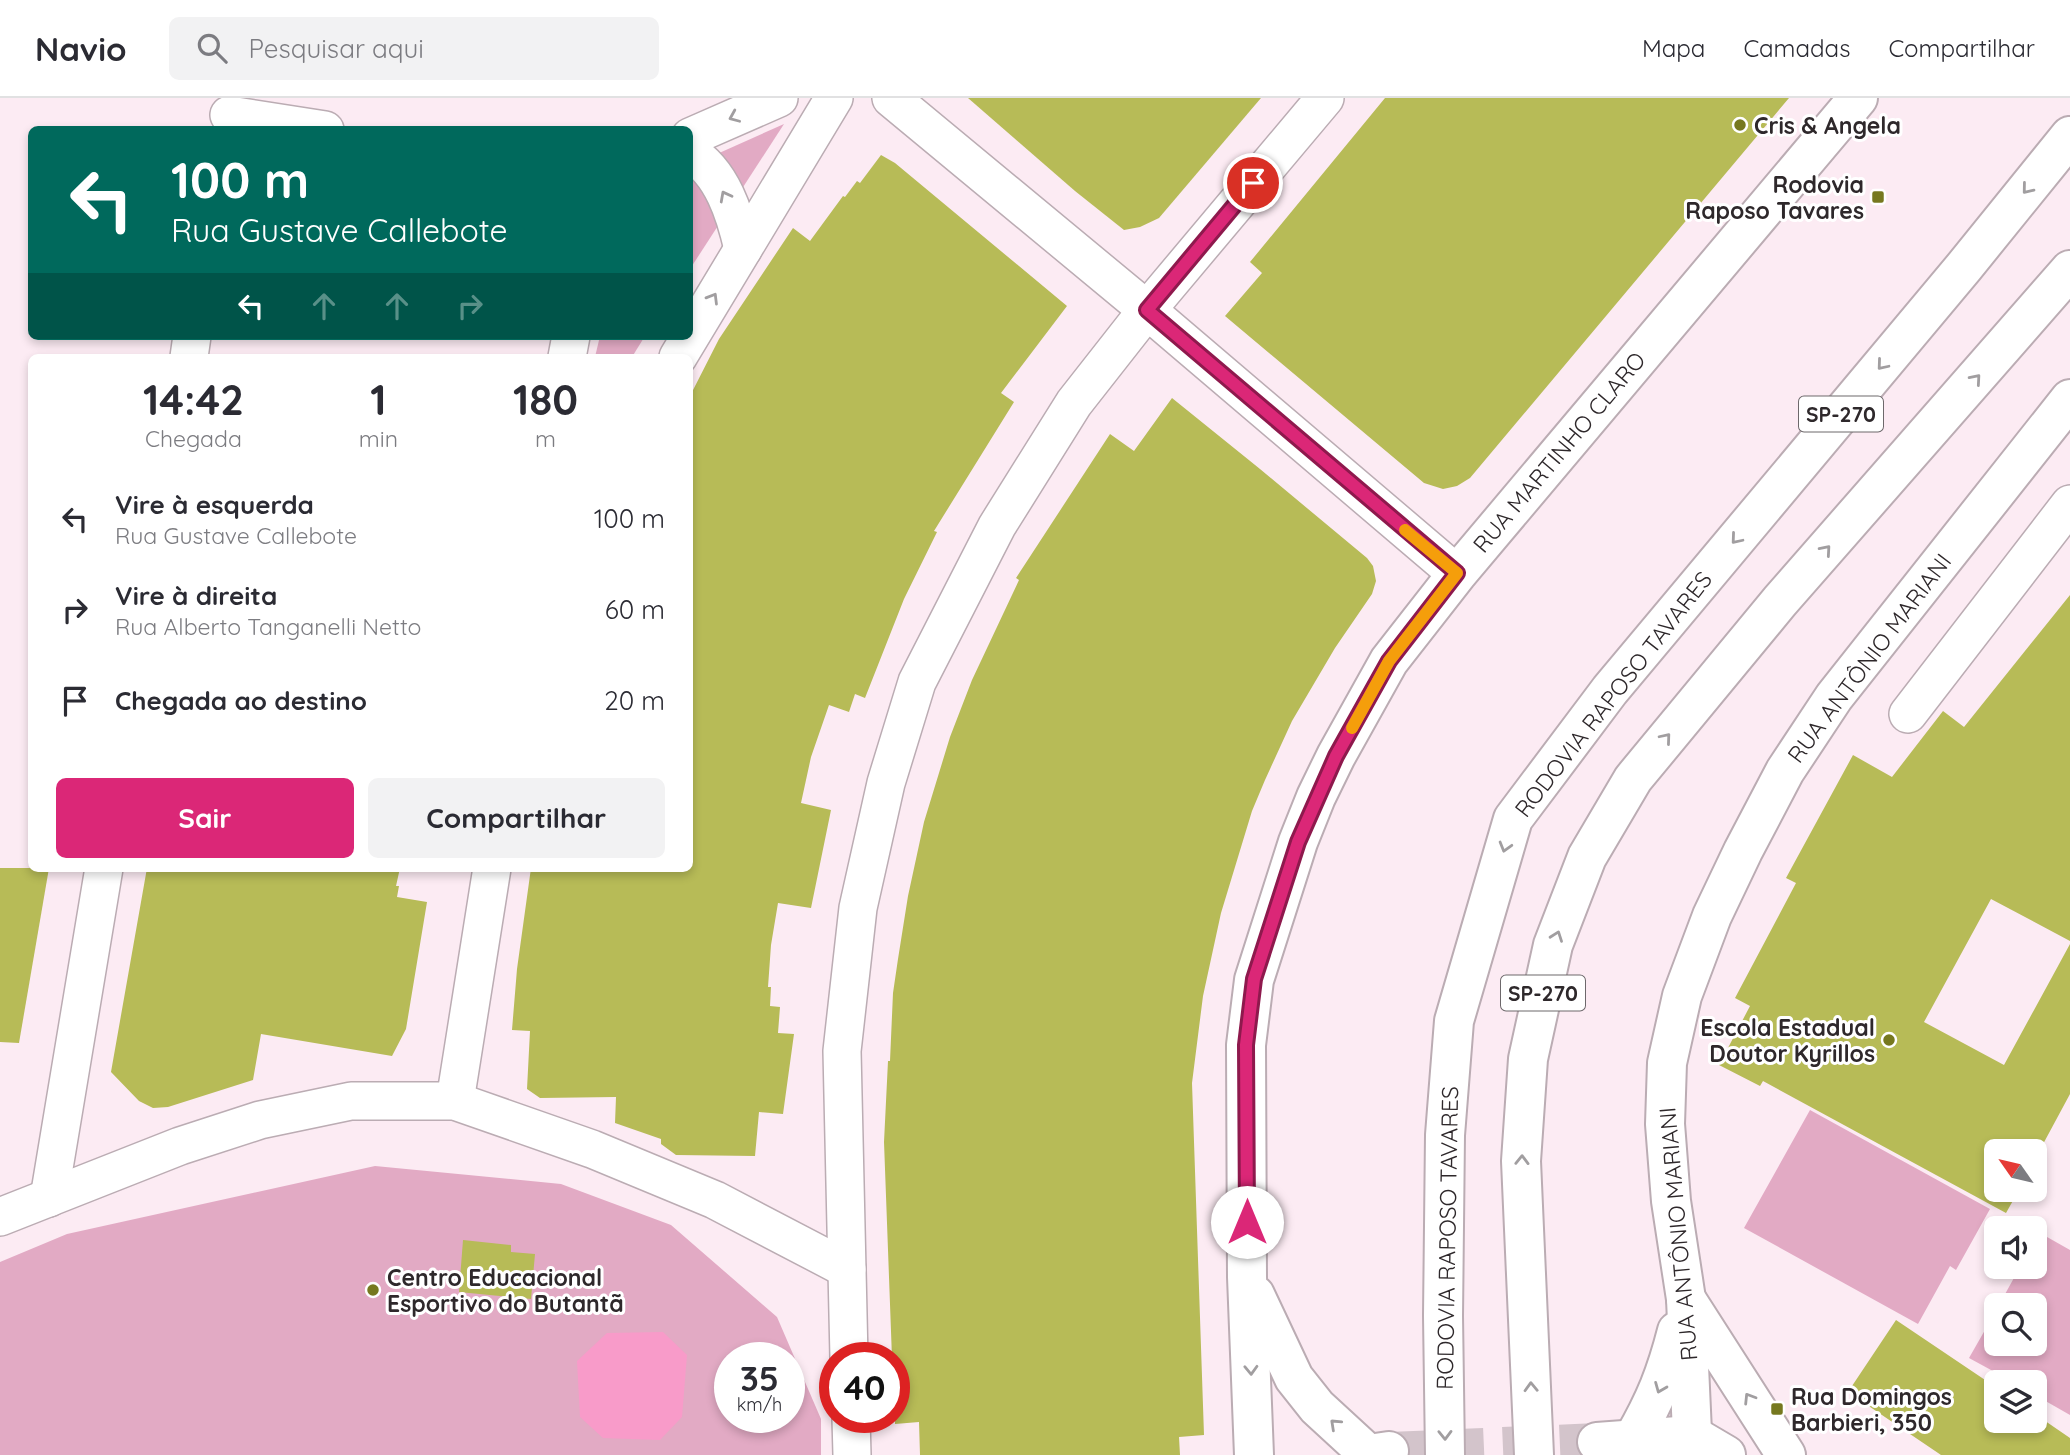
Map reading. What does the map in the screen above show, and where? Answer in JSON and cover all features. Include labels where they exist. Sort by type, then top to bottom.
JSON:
[{"type":"main road","name":"RUA MARTINHO CLARO","points":[[1254,1455],[1247,1277],[1246,1045],[1254,979],[1298,842],[1336,756],[1389,661],[1457,573],[1858,98]]},
{"type":"main road","name":"RODOVIA RAPOSO TAVARES","points":[[1446,1455],[1443,1316],[1445,1135],[1454,1021],[1513,819],[1610,690],[1964,267],[2070,136]]},
{"type":"main road","name":"SP-270","points":[[1534,1455],[1521,1161],[1528,1059],[1553,945],[1587,857],[1633,779],[1780,601],[2070,270]]},
{"type":"main road","name":"RUA ANTÔNIO MARIANI","points":[[1693,1445],[1686,1299],[1671,1201],[1665,1124],[1667,1063],[1682,996],[1712,916],[1785,771],[1834,697],[2070,399]]},
{"type":"main road","points":[[1247,1277],[1294,1378],[1317,1407],[1373,1453]]},
{"type":"main road","points":[[1623,1445],[1653,1404],[1666,1371],[1686,1299]]},
{"type":"main road","points":[[1686,1299],[1786,1455]]},
{"type":"main road","points":[[1623,1445],[1693,1445],[1726,1455]]},
{"type":"street","points":[[693,135],[779,98]]},
{"type":"street","points":[[693,332],[834,98]]},
{"type":"street","points":[[891,98],[1147,310],[1457,573]]},
{"type":"street","points":[[849,1342],[842,1051],[857,921],[886,783],[917,682],[997,526],[1074,403],[1147,310],[1325,98]]},
{"type":"street","points":[[229,114],[301,126]]},
{"type":"street","points":[[693,156],[712,172],[736,217],[743,249]]},
{"type":"street","points":[[1908,714],[2070,504]]},
{"type":"street","points":[[49,1198],[103,872]]},
{"type":"street","points":[[455,1101],[491,872]]},
{"type":"street","points":[[0,1217],[180,1146],[260,1120],[351,1101],[455,1101],[592,1149],[715,1200],[847,1269]]},
{"type":"street","points":[[851,1433],[852,1455]]},
{"type":"shaded area","points":[[784,124],[693,264],[693,165]]},
{"type":"shaded area","points":[[599,340],[643,340],[634,354],[596,354]]},
{"type":"shaded area","points":[[1810,1110],[1990,1209],[1956,1270],[1950,1266],[1918,1324],[1744,1228]]},
{"type":"shaded area","name":"Centro Educacional Esportivo do Butantã","points":[[375,1166],[561,1184],[671,1225],[777,1317],[788,1342],[714,1342],[714,1433],[805,1433],[805,1382],[819,1414],[821,1455],[0,1455],[0,1262],[67,1234]]},
{"type":"shaded area","points":[[2047,1237],[2070,1250],[2070,1415],[2047,1402],[2047,1370],[1991,1370],[1969,1358],[1984,1332],[1984,1356],[2047,1356],[2047,1293],[2006,1293],[2013,1279],[2047,1279]]},
{"type":"shaded area","points":[[663,1332],[687,1355],[682,1417],[660,1440],[603,1438],[580,1417],[577,1361],[607,1333]]},
{"type":"building","points":[[968,98],[1261,98],[1159,218],[1140,227],[1124,230]]},
{"type":"building","points":[[1385,98],[1789,98],[1470,478],[1457,486],[1443,489],[1424,483],[1225,316],[1262,273],[1250,262]]},
{"type":"building","points":[[881,155],[895,163],[1067,306],[1001,393],[1014,402],[934,531],[937,532],[904,599],[865,698],[855,694],[849,712],[829,705],[811,757],[801,803],[831,810],[811,908],[778,903],[771,945],[768,987],[771,987],[770,1006],[780,1007],[778,1033],[794,1034],[783,1114],[759,1112],[755,1156],[676,1155],[661,1144],[661,1139],[615,1123],[616,1097],[540,1098],[527,1089],[530,1031],[512,1030],[517,969],[530,872],[693,872],[693,390],[719,339],[793,228],[810,241],[843,196],[845,197],[857,181],[860,183]]},
{"type":"building","points":[[1172,398],[1367,558],[1373,566],[1376,581],[1372,594],[1335,648],[1292,721],[1252,811],[1221,913],[1203,996],[1192,1083],[1204,1435],[1179,1437],[1180,1455],[920,1455],[919,1422],[910,1423],[910,1342],[891,1342],[884,1142],[893,993],[908,896],[924,822],[950,737],[972,680],[1019,580],[1016,578],[1110,434],[1134,451]]},
{"type":"building","points":[[2070,595],[2070,941],[1991,899],[1924,1022],[2004,1065],[2070,944],[2070,1094],[2046,1139],[1984,1139],[1984,1201],[1763,1081],[1760,1086],[1719,1065],[1750,1006],[1735,998],[1796,883],[1786,878],[1853,755],[1892,777],[1943,711],[1964,727]]},
{"type":"building","points":[[0,868],[28,868],[28,872],[48,872],[19,1043],[0,1042]]},
{"type":"building","points":[[146,872],[399,872],[397,897],[427,902],[406,1029],[392,1056],[261,1034],[253,1080],[168,1107],[153,1108],[139,1101],[111,1072]]},
{"type":"building","points":[[1986,1202],[2012,1202],[2006,1213]]},
{"type":"building","points":[[463,1240],[511,1245],[511,1252],[535,1254],[531,1299],[459,1292]]},
{"type":"building","points":[[1896,1320],[1984,1379],[1984,1433],[2047,1433],[2047,1422],[2070,1438],[2070,1455],[1941,1455],[1848,1392]]},
{"type":"tunnel","points":[[1389,1451],[1597,1442]]},
{"type":"slow traffic","points":[[1352,728],[1389,661],[1457,573],[1405,530]]},
{"type":"place","name":"Cris & Angela","points":[[1740,125]]},
{"type":"place","name":"Rodovia Raposo Tavares","points":[[1878,197]]},
{"type":"place","name":"Escola Estadual Doutor Kyrillos","points":[[1889,1040]]},
{"type":"place","name":"Centro Educacional Esportivo do Butantã","points":[[373,1290]]},
{"type":"place","name":"Rua Domingos Barbieri, 350","points":[[1777,1409]]},
{"type":"route","points":[[1247,1222],[1246,1045],[1254,979],[1298,842],[1336,756],[1389,661],[1457,573],[1147,310],[1253,183]]}]
